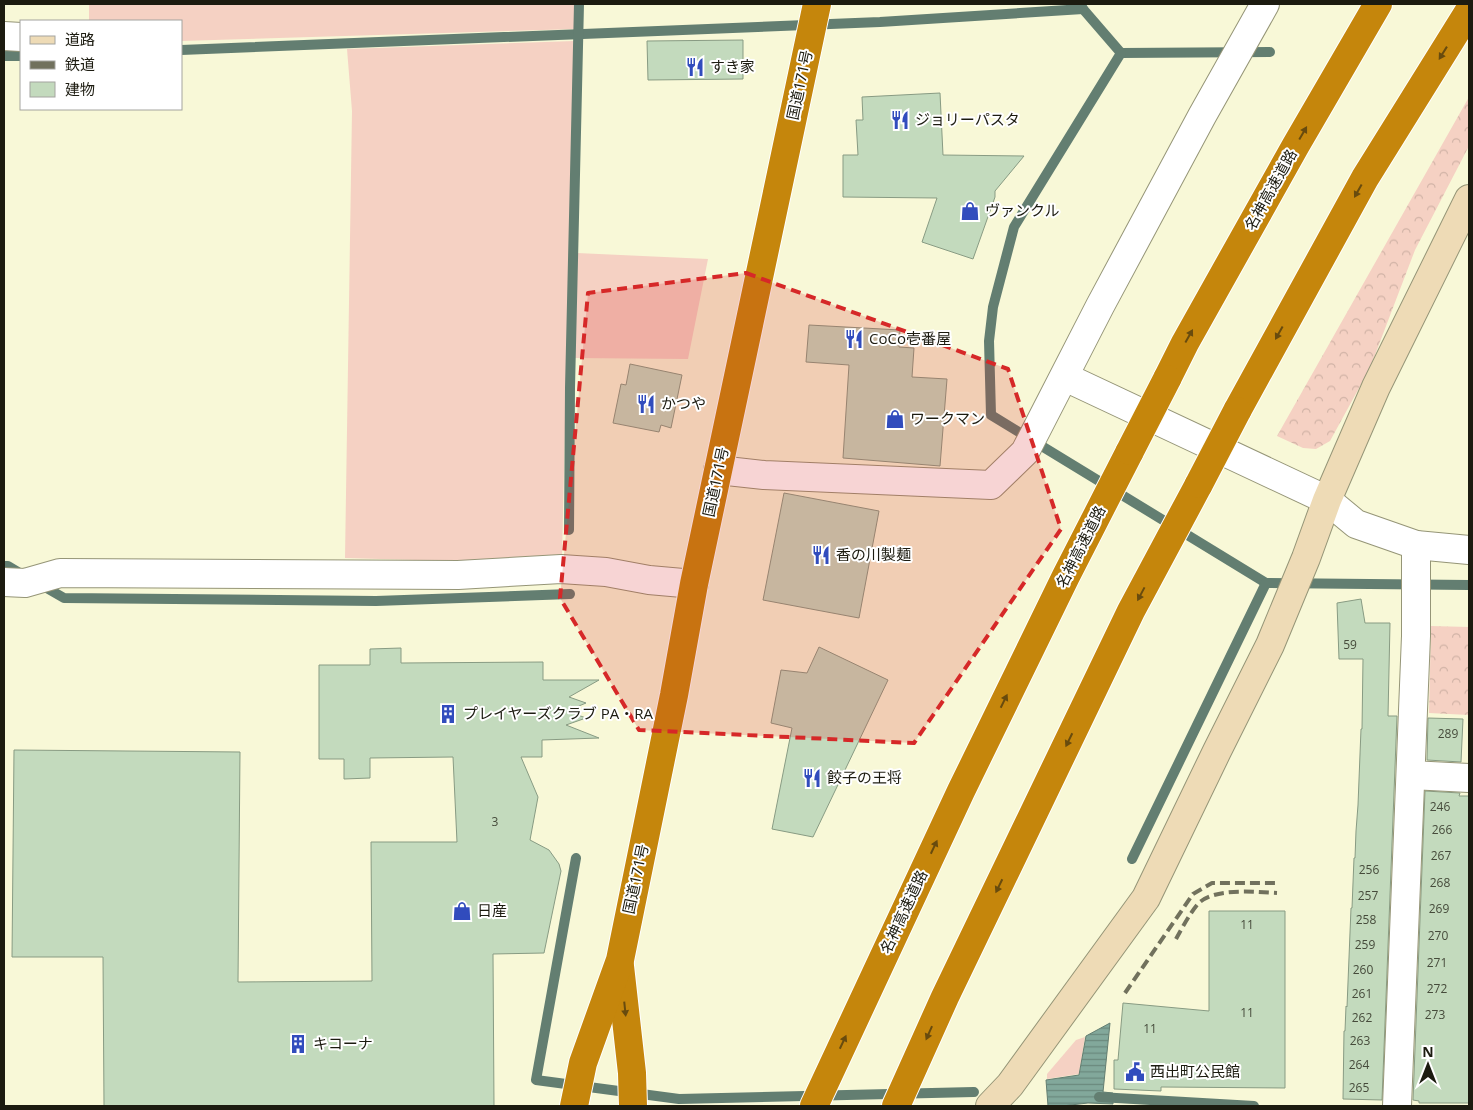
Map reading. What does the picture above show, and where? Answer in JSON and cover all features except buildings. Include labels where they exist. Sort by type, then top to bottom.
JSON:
[{"type":"highway","name":"名神高速道路","points":[[818,1096],[961,790],[1113,483],[1185,343],[1378,4]]},
{"type":"highway","name":"国道171号","points":[[575,1103],[583,1064],[620,960],[674,695],[694,584],[816,6]]},
{"type":"highway","points":[[901,1095],[945,997],[1131,612],[1237,411],[1365,178],[1469,11]]},
{"type":"highway","name":"国道171号","points":[[620,960],[632,1073],[633,1105]]},
{"type":"street","points":[[718,470],[764,475],[991,484],[1025,452],[1100,306],[1265,4]]},
{"type":"street","points":[[4,36],[20,37]]},
{"type":"street","points":[[990,1106],[1010,1085],[1146,898],[1270,645],[1376,387],[1469,199]]},
{"type":"street","points":[[1065,376],[1328,500],[1356,524],[1417,555],[1469,550]]},
{"type":"street","points":[[1397,1098],[1417,555]]},
{"type":"street","points":[[14,583],[60,574],[458,575],[561,569],[606,572],[649,580],[694,584]]},
{"type":"street","points":[[1410,775],[1469,778]]},
{"type":"highlighted area","points":[[746,273],[1008,369],[1061,529],[914,743],[639,730],[560,598],[588,293]]},
{"type":"green space","points":[[89,4],[578,4],[577,29],[182,41],[182,20],[89,20]]},
{"type":"green space","points":[[574,41],[562,556],[451,561],[345,558],[352,111],[347,49]]},
{"type":"green space","points":[[1469,97],[1469,146],[1415,250],[1370,368],[1330,441],[1316,449],[1303,448],[1277,436]]},
{"type":"green space","points":[[577,253],[708,259],[688,359],[574,358]]},
{"type":"green space","points":[[1431,626],[1469,627],[1469,715],[1429,713]]},
{"type":"green space","points":[[1085,1037],[1079,1074],[1047,1079],[1047,1074],[1076,1040]]},
{"type":"water","points":[[1110,1023],[1103,1092],[1113,1093],[1113,1104],[1088,1103],[1048,1106],[1046,1080],[1079,1075],[1086,1036]]},
{"type":"waterway","points":[[569,530],[570,388],[579,4]]},
{"type":"waterway","points":[[1081,5],[1121,53],[1270,52]]},
{"type":"waterway","points":[[182,50],[880,22],[1083,9]]},
{"type":"waterway","points":[[1121,53],[1014,227],[993,307],[989,341],[991,415],[1266,583]]},
{"type":"waterway","points":[[4,56],[20,56]]},
{"type":"waterway","points":[[4,566],[8,566],[23,575]]},
{"type":"waterway","points":[[38,583],[64,598],[376,601],[570,594]]},
{"type":"waterway","points":[[1132,859],[1266,583],[1469,585]]},
{"type":"waterway","points":[[576,858],[536,1080],[679,1099],[974,1092]]},
{"type":"waterway","points":[[1099,1097],[1254,1106]]},
{"type":"railway","points":[[1125,993],[1193,894],[1212,883],[1277,883]]},
{"type":"railway","points":[[1176,939],[1194,909],[1204,899],[1213,895],[1234,892],[1277,893]]},
{"type":"place","name":"すき家","points":[[695,67]]},
{"type":"place","name":"ジョリーパスタ","points":[[900,120]]},
{"type":"place","name":"ヴァンクル","points":[[970,211]]},
{"type":"place","name":"CoCo壱番屋","points":[[854,339]]},
{"type":"place","name":"かつや","points":[[646,404]]},
{"type":"place","name":"ワークマン","points":[[895,419]]},
{"type":"place","name":"香の川製麺","points":[[821,555]]},
{"type":"place","name":"プレイヤーズクラブ PA・RA","points":[[448,714]]},
{"type":"place","name":"餃子の王将","points":[[812,778]]},
{"type":"place","name":"日産","points":[[462,911]]},
{"type":"place","name":"キコーナ","points":[[298,1044]]},
{"type":"place","name":"西出町公民館","points":[[1135,1072]]}]
